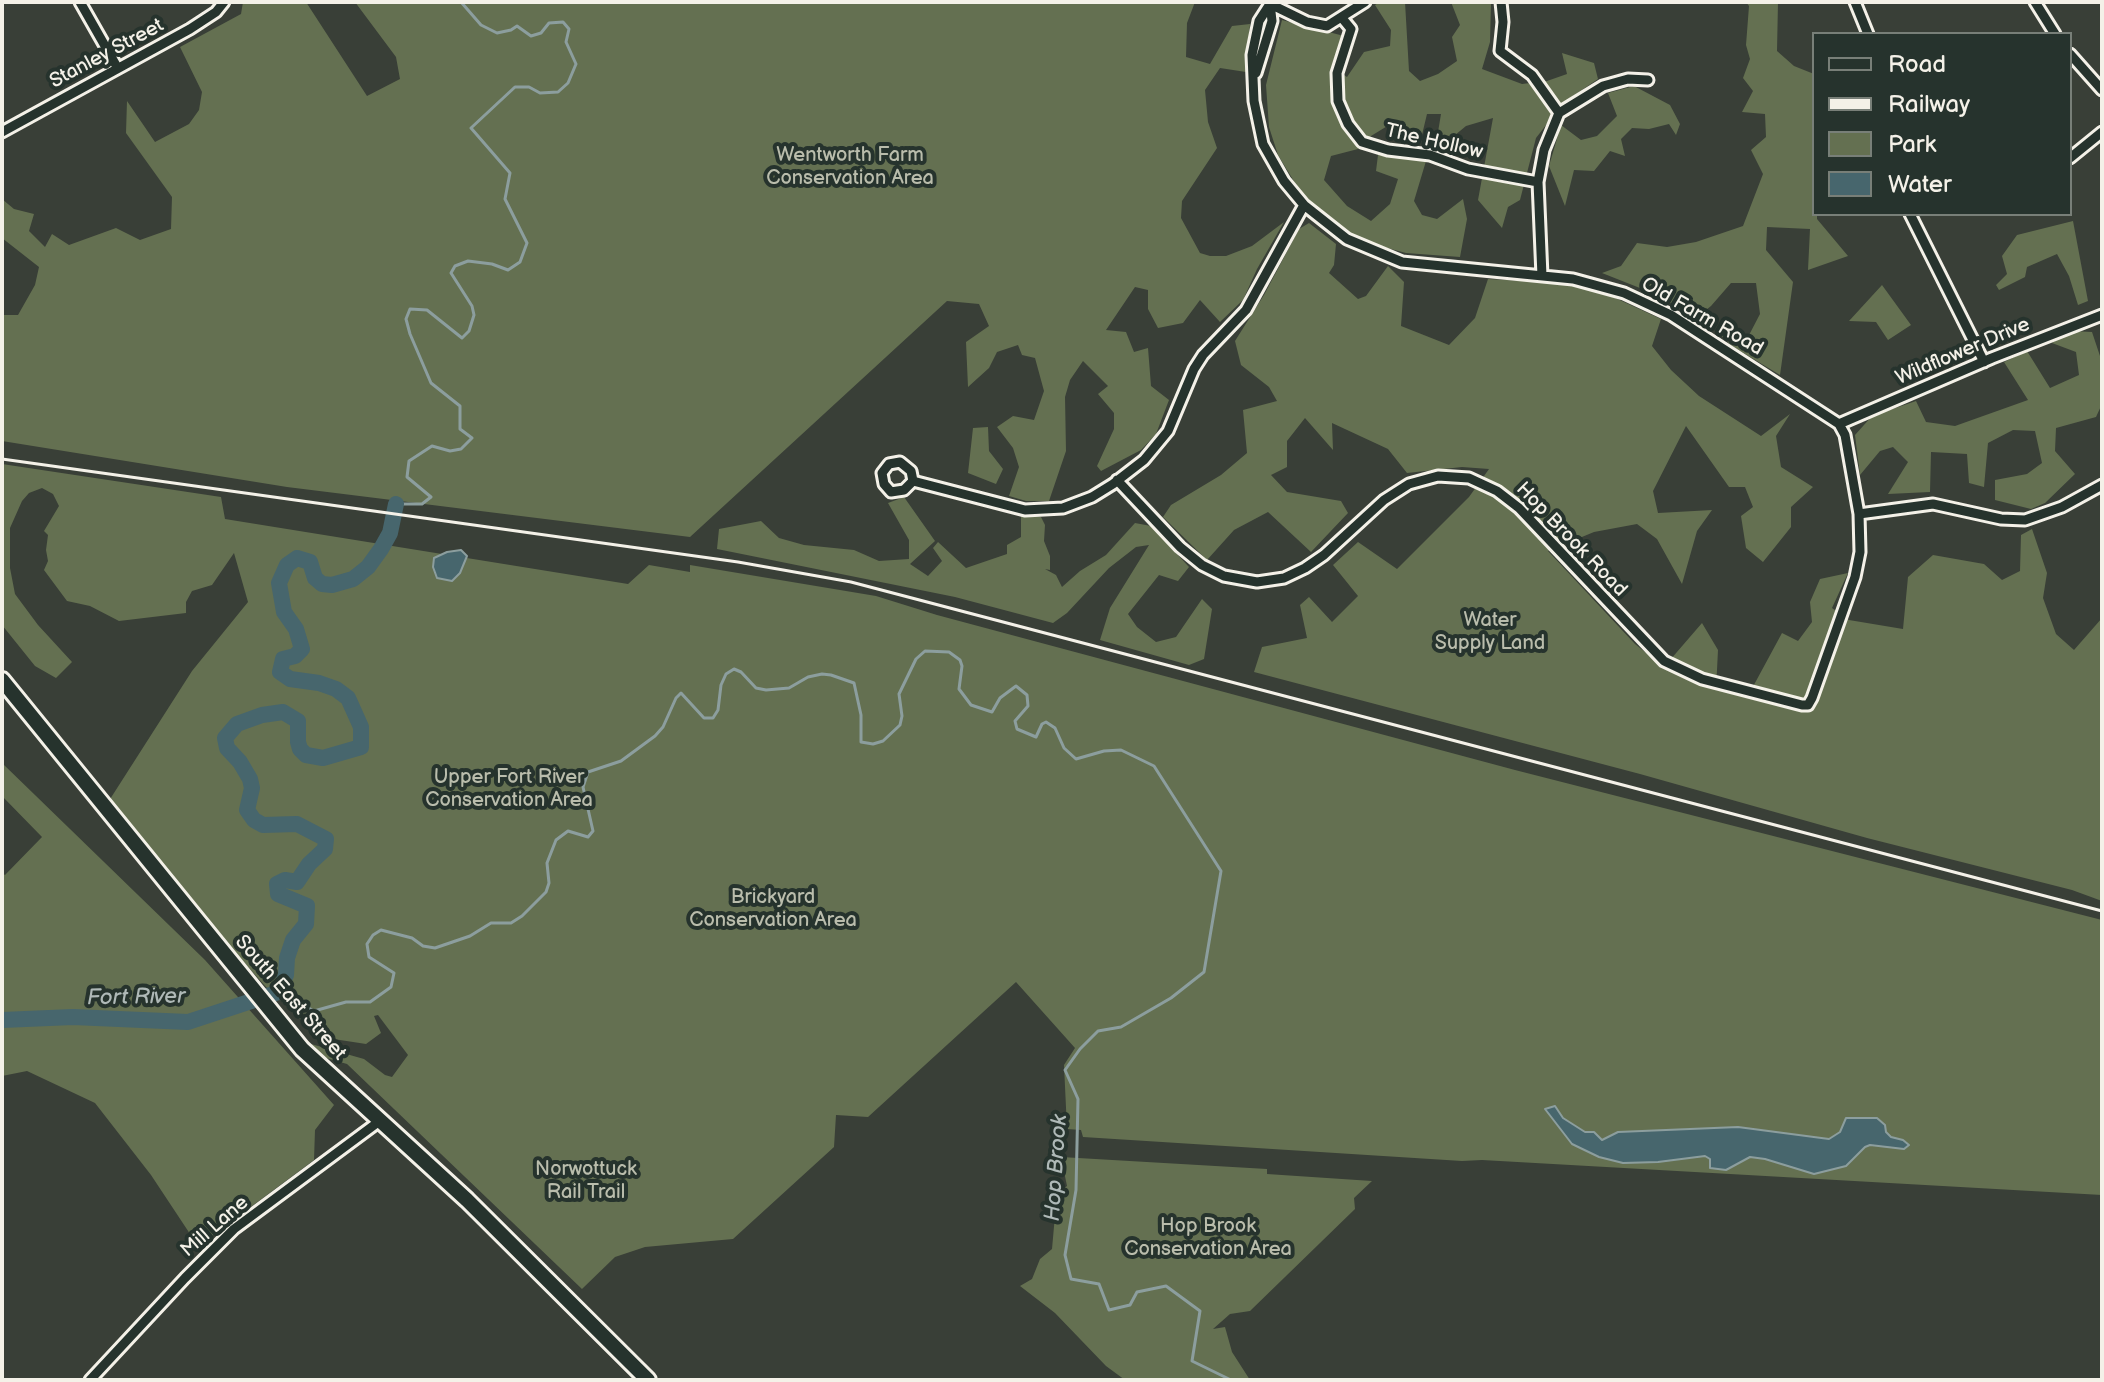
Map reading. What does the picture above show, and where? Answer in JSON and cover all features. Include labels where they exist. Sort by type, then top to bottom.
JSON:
[{"type":"main road","name":"South East Street","points":[[2,680],[302,1049],[467,1200],[648,1380]]},
{"type":"street","points":[[80,2],[117,67]]},
{"type":"street","name":"Stanley Street","points":[[2,132],[198,24],[216,12],[224,2]]},
{"type":"street","points":[[1270,3],[1307,22],[1327,26],[1365,2]]},
{"type":"street","points":[[1501,2],[1503,22],[1500,51],[1532,75],[1559,113]]},
{"type":"street","points":[[1855,2],[1867,32]]},
{"type":"street","points":[[2035,2],[2054,32]]},
{"type":"street","name":"Old Farm Road","points":[[1270,3],[1272,21],[1255,76],[1254,101],[1263,144],[1284,181],[1304,205],[1347,239],[1402,262],[1542,276],[1602,286],[1648,303],[1723,347],[1839,424]]},
{"type":"street","name":"The Hollow","points":[[1342,18],[1351,29],[1337,73],[1338,101],[1348,124],[1362,142],[1388,150],[1430,155],[1468,169],[1538,182]]},
{"type":"street","points":[[2072,56],[2102,90]]},
{"type":"street","points":[[1542,276],[1538,182],[1544,150],[1559,113],[1603,86],[1628,79],[1648,80]]},
{"type":"street","points":[[2072,156],[2102,132]]},
{"type":"street","points":[[913,481],[1013,508],[1036,510],[1063,508],[1077,503],[1117,480],[1144,460],[1168,431],[1194,369],[1203,355],[1246,310],[1304,205]]},
{"type":"street","points":[[1911,216],[1984,362]]},
{"type":"street","name":"Wildflower Drive","points":[[1839,424],[2102,315]]},
{"type":"street","points":[[1839,424],[1845,435],[1859,514],[1933,504],[2001,519],[2025,520],[2062,507],[2102,485]]},
{"type":"street","name":"Hop Brook Road","points":[[1117,480],[1180,547],[1202,565],[1234,579],[1257,582],[1284,578],[1305,568],[1324,555],[1384,500],[1409,484],[1438,476],[1469,478],[1510,499],[1664,661],[1702,679],[1808,705],[1855,577],[1860,552],[1859,514]]},
{"type":"street","name":"Mill Lane","points":[[90,1380],[234,1229],[381,1120]]},
{"type":"green space","name":"Wentworth Farm Conservation Area","points":[[243,2],[306,2],[367,96],[400,79],[396,57],[355,2],[1195,2],[1187,23],[1186,57],[1210,64],[1232,26],[1250,24],[1246,72],[1220,68],[1205,90],[1208,122],[1217,148],[1182,201],[1181,218],[1200,253],[1210,256],[1226,256],[1252,246],[1284,222],[1243,300],[1220,322],[1200,300],[1183,323],[1158,328],[1148,309],[1148,290],[1135,287],[1106,330],[1126,332],[1134,352],[1148,348],[1151,386],[1169,400],[1156,434],[1141,450],[1101,471],[1097,466],[1114,429],[1114,413],[1098,394],[1108,386],[1083,361],[1070,380],[1065,397],[1066,451],[1049,501],[1026,501],[1009,496],[1019,467],[1013,448],[997,427],[1013,416],[1034,420],[1044,391],[1035,358],[1022,355],[1018,345],[997,352],[989,368],[968,387],[966,342],[989,326],[979,304],[947,301],[690,537],[287,487],[2,441],[2,315],[18,315],[35,285],[39,267],[2,238],[2,199],[14,209],[34,214],[29,231],[45,247],[52,234],[69,245],[116,228],[140,240],[171,229],[172,197],[126,133],[127,101],[155,142],[189,124],[199,110],[202,92],[180,47],[241,14]]},
{"type":"green space","points":[[1380,2],[1405,2],[1409,71],[1420,81],[1438,74],[1457,61],[1452,37],[1460,25],[1451,2],[1491,2],[1490,42],[1482,69],[1522,84],[1547,81],[1567,74],[1562,53],[1594,63],[1598,79],[1564,102],[1536,138],[1520,200],[1508,207],[1502,228],[1478,200],[1493,118],[1466,126],[1443,145],[1437,138],[1441,114],[1427,114],[1421,139],[1401,137],[1389,125],[1358,149],[1331,156],[1324,180],[1347,206],[1371,221],[1390,204],[1398,179],[1376,171],[1378,155],[1415,156],[1426,161],[1414,201],[1422,215],[1437,219],[1463,199],[1467,219],[1460,257],[1406,253],[1360,241],[1319,213],[1295,183],[1278,155],[1269,127],[1266,85],[1282,20],[1344,36],[1332,67],[1347,77],[1364,52],[1390,46],[1391,30],[1375,5]]},
{"type":"green space","points":[[1746,2],[1778,2],[1777,51],[1794,66],[1812,73],[1812,216],[1817,216],[1848,256],[1808,270],[1810,229],[1767,227],[1766,250],[1793,282],[1780,375],[1732,346],[1720,334],[1724,324],[1748,337],[1760,314],[1756,283],[1731,283],[1696,318],[1655,294],[1602,273],[1621,266],[1637,243],[1667,247],[1696,242],[1743,226],[1763,174],[1751,150],[1766,137],[1765,114],[1742,112],[1753,91],[1743,78],[1750,59],[1746,45],[1749,6]]},
{"type":"green space","points":[[1634,86],[1670,105],[1680,124],[1676,135],[1669,124],[1649,129],[1632,128],[1621,139],[1625,156],[1610,151],[1594,171],[1574,170],[1565,206],[1549,166],[1561,125],[1581,140],[1597,136],[1617,116],[1608,93]]},
{"type":"green space","points":[[2073,221],[2088,301],[2078,305],[2069,276],[2057,254],[2027,267],[2025,277],[1999,290],[1996,285],[2007,274],[2002,256],[2017,235]]},
{"type":"green space","name":"Water Supply Land","points":[[1309,223],[1336,244],[1334,265],[1329,273],[1358,299],[1366,296],[1388,266],[1404,282],[1401,326],[1449,345],[1475,318],[1488,279],[1563,283],[1611,296],[1661,319],[1652,346],[1671,370],[1699,396],[1761,436],[1790,414],[1776,436],[1781,467],[1813,487],[1791,507],[1791,527],[1763,562],[1746,548],[1741,516],[1753,507],[1745,487],[1729,487],[1686,426],[1653,491],[1658,513],[1712,510],[1697,531],[1682,584],[1657,539],[1637,524],[1594,532],[1548,551],[1635,644],[1664,667],[1702,623],[1718,650],[1716,690],[1749,694],[1782,633],[1798,641],[1812,622],[1810,602],[1820,579],[1848,573],[1832,608],[1849,620],[1903,629],[1908,577],[1933,555],[1984,564],[2002,580],[2020,571],[2021,535],[2032,529],[2047,573],[2043,598],[2056,634],[2074,650],[2102,618],[2102,901],[2072,890],[1867,838],[1640,774],[1254,672],[1262,647],[1307,638],[1300,605],[1309,597],[1332,622],[1358,596],[1333,565],[1358,542],[1397,569],[1469,497],[1489,469],[1462,467],[1407,473],[1388,449],[1332,423],[1333,450],[1305,418],[1287,441],[1287,467],[1271,475],[1287,492],[1341,501],[1348,513],[1311,552],[1268,512],[1234,530],[1207,560],[1163,517],[1171,505],[1221,475],[1247,453],[1243,410],[1277,401],[1269,387],[1241,365],[1235,341],[1299,229]]},
{"type":"green space","points":[[1882,285],[1911,325],[1888,340],[1876,322],[1849,321]]},
{"type":"green space","points":[[2071,331],[2092,332],[2102,362],[2102,404],[2096,417],[2056,428],[2055,451],[2075,474],[2045,503],[2031,509],[1995,500],[1995,480],[2027,474],[2042,463],[2035,431],[2013,430],[1988,443],[1984,487],[1969,483],[1967,454],[1931,452],[1930,492],[1888,494],[1908,462],[1893,447],[1880,451],[1860,475],[1855,435],[1872,416],[1916,401],[1926,422],[1955,426],[2028,400],[2004,362],[2027,351],[2050,388],[2079,375],[2076,352],[2052,343]]},
{"type":"green space","points":[[988,427],[989,451],[1003,469],[996,484],[968,473],[973,428]]},
{"type":"green space","name":"Brickyard Conservation Area","points":[[2,464],[221,497],[225,519],[628,584],[649,565],[690,572],[690,565],[876,596],[1515,770],[2102,920],[2102,1195],[1462,1161],[1083,1137],[1081,1130],[1067,1129],[1064,1065],[1075,1048],[1016,982],[868,1117],[836,1115],[834,1147],[733,1239],[645,1247],[615,1257],[582,1289],[347,1064],[319,1056],[311,1044],[364,1059],[392,1077],[408,1055],[378,1015],[374,1016],[381,1033],[366,1044],[327,1038],[300,1019],[266,987],[105,807],[192,671],[248,602],[234,553],[212,585],[192,591],[186,602],[186,613],[119,621],[90,606],[67,601],[44,570],[48,561],[48,535],[44,531],[59,506],[53,494],[42,488],[29,493],[10,528],[10,568],[15,594],[72,662],[56,678],[35,666],[2,625]]},
{"type":"green space","points":[[904,497],[935,541],[910,564],[928,576],[942,561],[933,548],[938,542],[966,568],[1007,554],[1007,545],[1021,537],[1021,515],[1041,517],[1045,525],[1044,541],[1050,556],[1050,570],[1045,569],[1056,575],[1062,587],[1106,555],[1135,523],[1151,526],[1189,567],[1178,581],[1159,575],[1128,614],[1137,627],[1156,642],[1176,637],[1202,599],[1212,609],[1204,659],[1189,665],[1100,640],[1110,608],[1149,545],[1136,547],[1109,568],[1067,613],[1053,623],[955,597],[717,549],[719,529],[761,521],[779,538],[804,545],[854,550],[879,561],[909,559],[909,540],[888,503]]},
{"type":"green space","points":[[2,763],[205,960],[334,1105],[315,1130],[314,1160],[198,1246],[151,1175],[95,1103],[27,1071],[2,1076],[2,873],[5,875],[42,837],[2,796]]},
{"type":"green space","name":"Hop Brook Conservation Area","points":[[1061,1157],[1267,1169],[1267,1174],[1372,1181],[1354,1198],[1355,1209],[1250,1311],[1230,1314],[1213,1329],[1225,1327],[1232,1352],[1250,1380],[1125,1380],[1106,1366],[1055,1313],[1020,1286],[1032,1279],[1040,1259],[1052,1249],[1057,1193],[1067,1186]]},
{"type":"water","points":[[461,550],[467,556],[460,573],[452,581],[437,578],[434,558]]},
{"type":"water","points":[[1555,1106],[1563,1118],[1585,1132],[1594,1132],[1602,1140],[1618,1132],[1738,1127],[1829,1139],[1840,1132],[1846,1118],[1877,1118],[1891,1137],[1909,1145],[1904,1149],[1870,1145],[1846,1166],[1814,1174],[1750,1157],[1726,1170],[1710,1168],[1710,1159],[1705,1156],[1623,1163],[1599,1157],[1572,1144],[1545,1109]]},
{"type":"waterway","name":"Fort River","points":[[396,504],[422,504],[431,497],[407,477],[409,461],[432,446],[450,451],[461,449],[472,438],[460,429],[460,406],[431,383],[410,334],[406,319],[410,309],[427,310],[462,338],[469,331],[474,315],[472,306],[451,273],[455,266],[468,261],[508,270],[520,262],[527,243],[505,199],[510,173],[471,128],[515,87],[529,87],[540,93],[558,92],[568,83],[576,64],[566,42],[569,29],[563,22],[549,23],[541,33],[531,36],[517,26],[497,33],[481,25],[461,2]]},
{"type":"waterway","name":"Fort River","points":[[2,1020],[73,1017],[188,1022],[279,992],[293,940],[306,924],[307,906],[278,894],[277,884],[285,880],[297,882],[309,864],[325,849],[326,839],[297,824],[263,825],[254,820],[247,810],[252,788],[250,779],[227,748],[225,738],[237,724],[283,712],[298,721],[298,742],[306,755],[323,758],[361,747],[361,727],[348,698],[336,689],[290,679],[280,672],[283,659],[295,656],[302,649],[296,629],[284,612],[279,583],[287,565],[297,558],[310,562],[315,578],[322,584],[332,585],[353,579],[368,567],[381,549],[390,533],[396,504]]},
{"type":"waterway","name":"Hop Brook","points":[[279,992],[314,1011],[346,1002],[370,1002],[391,987],[394,973],[369,957],[367,944],[381,930],[435,948],[470,936],[491,923],[511,923],[522,916],[546,892],[549,883],[547,863],[556,840],[568,831],[588,837],[593,831],[583,787],[588,772],[621,761],[655,736],[681,693],[704,718],[713,718],[718,710],[721,685],[726,674],[734,669],[756,688],[766,690],[789,688],[808,677],[831,675],[854,683],[861,715],[861,742],[873,744],[883,741],[900,725],[899,694],[916,659],[925,651],[949,652],[960,660],[959,689],[971,705],[992,712],[1000,698],[1016,686],[1027,695],[1028,706],[1015,721],[1017,729],[1036,737],[1046,722],[1055,728],[1064,748],[1076,759],[1121,750],[1154,766],[1221,871],[1204,972],[1171,998],[1121,1027],[1098,1031],[1065,1070],[1078,1099],[1076,1190],[1065,1255],[1071,1279],[1099,1284],[1109,1310],[1130,1305],[1137,1292],[1166,1286],[1200,1311],[1192,1361],[1231,1380]]},
{"type":"railway","points":[[2,459],[738,562],[851,582],[2102,911]]},
{"type":"park label","name":"Upper Fort River Conservation Area","points":[[509,790]]},
{"type":"park label","name":"Norwottuck Rail Trail","points":[[586,1182]]}]
